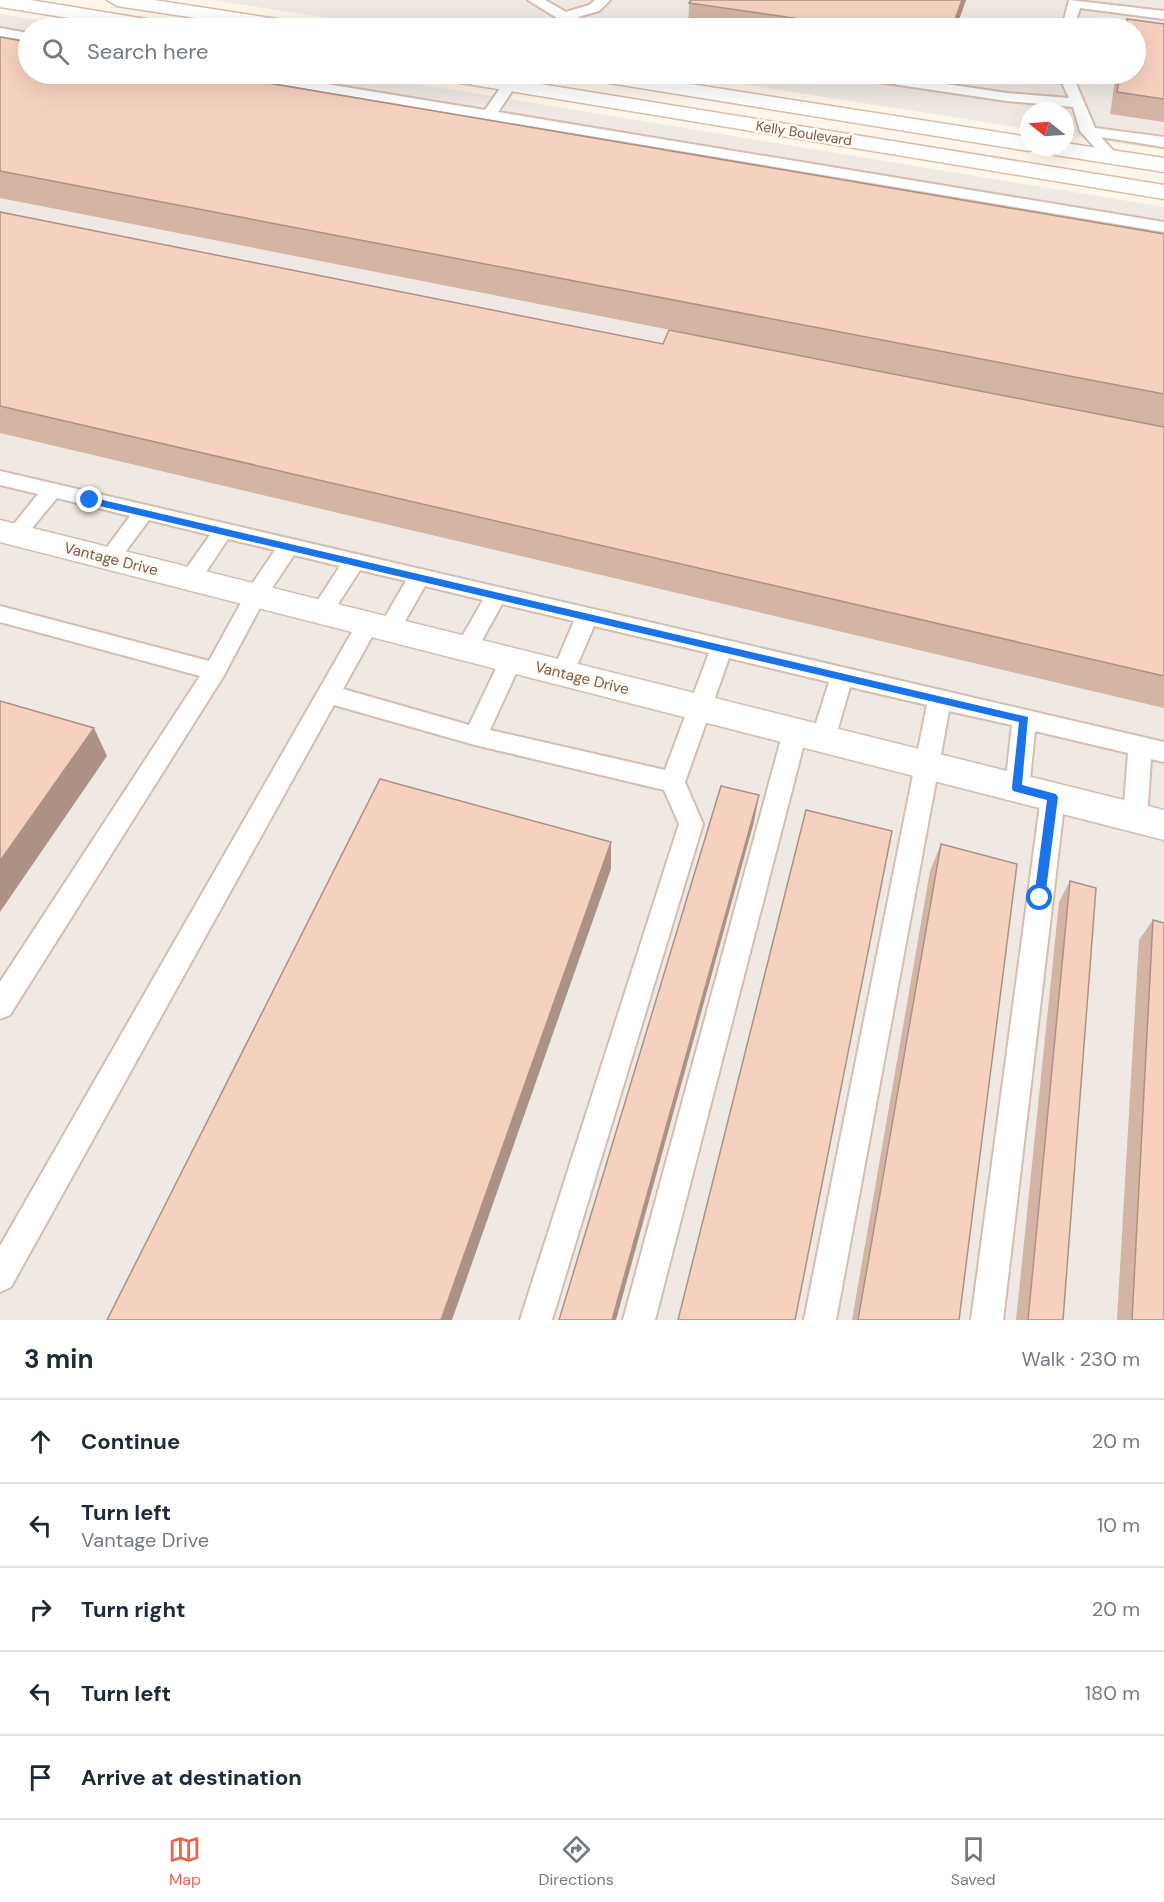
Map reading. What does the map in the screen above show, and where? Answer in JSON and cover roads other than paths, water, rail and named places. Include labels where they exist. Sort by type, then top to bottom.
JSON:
[{"type":"street","points":[[117,0],[232,18]]},
{"type":"street","points":[[0,1],[105,18]]},
{"type":"street","name":"Kelly Boulevard","points":[[543,84],[1164,192]]},
{"type":"street","name":"Kelly Boulevard","points":[[654,84],[1020,143]]},
{"type":"street","points":[[1074,151],[1164,165]]},
{"type":"street","points":[[1107,183],[1111,157]]},
{"type":"street","name":"Vantage Drive","points":[[8,533],[1149,822]]},
{"type":"lane","points":[[535,0],[565,17],[594,8],[603,0]]},
{"type":"lane","points":[[1071,18],[1075,2],[1164,15]]},
{"type":"lane","points":[[0,32],[18,35]]},
{"type":"lane","points":[[303,84],[677,148],[1164,227]]},
{"type":"lane","points":[[489,115],[511,84]]},
{"type":"lane","points":[[919,84],[1007,97],[1079,103]]},
{"type":"lane","points":[[1070,84],[1088,131],[1095,142],[1111,157]]},
{"type":"lane","points":[[1088,131],[1164,142]]},
{"type":"lane","points":[[0,478],[1164,753]]},
{"type":"lane","points":[[8,533],[52,491]]},
{"type":"lane","points":[[110,558],[143,513]]},
{"type":"lane","points":[[190,579],[222,531]]},
{"type":"lane","points":[[0,1006],[214,671],[255,596],[288,547]]},
{"type":"lane","points":[[321,612],[354,562]]},
{"type":"lane","points":[[0,1276],[328,694],[419,577]]},
{"type":"lane","points":[[466,649],[496,595]]},
{"type":"lane","points":[[0,614],[214,671]]},
{"type":"lane","points":[[563,673],[587,616]]},
{"type":"lane","points":[[536,1320],[691,824],[673,782],[722,647]]},
{"type":"lane","points":[[475,736],[511,660]]},
{"type":"lane","points":[[639,1320],[809,736],[842,676]]},
{"type":"lane","points":[[328,694],[475,736],[673,782]]},
{"type":"lane","points":[[820,1320],[940,699]]},
{"type":"lane","points":[[1017,788],[1024,720]]},
{"type":"lane","points":[[1140,747],[1149,822]]},
{"type":"lane","points":[[987,1320],[1053,797]]}]
